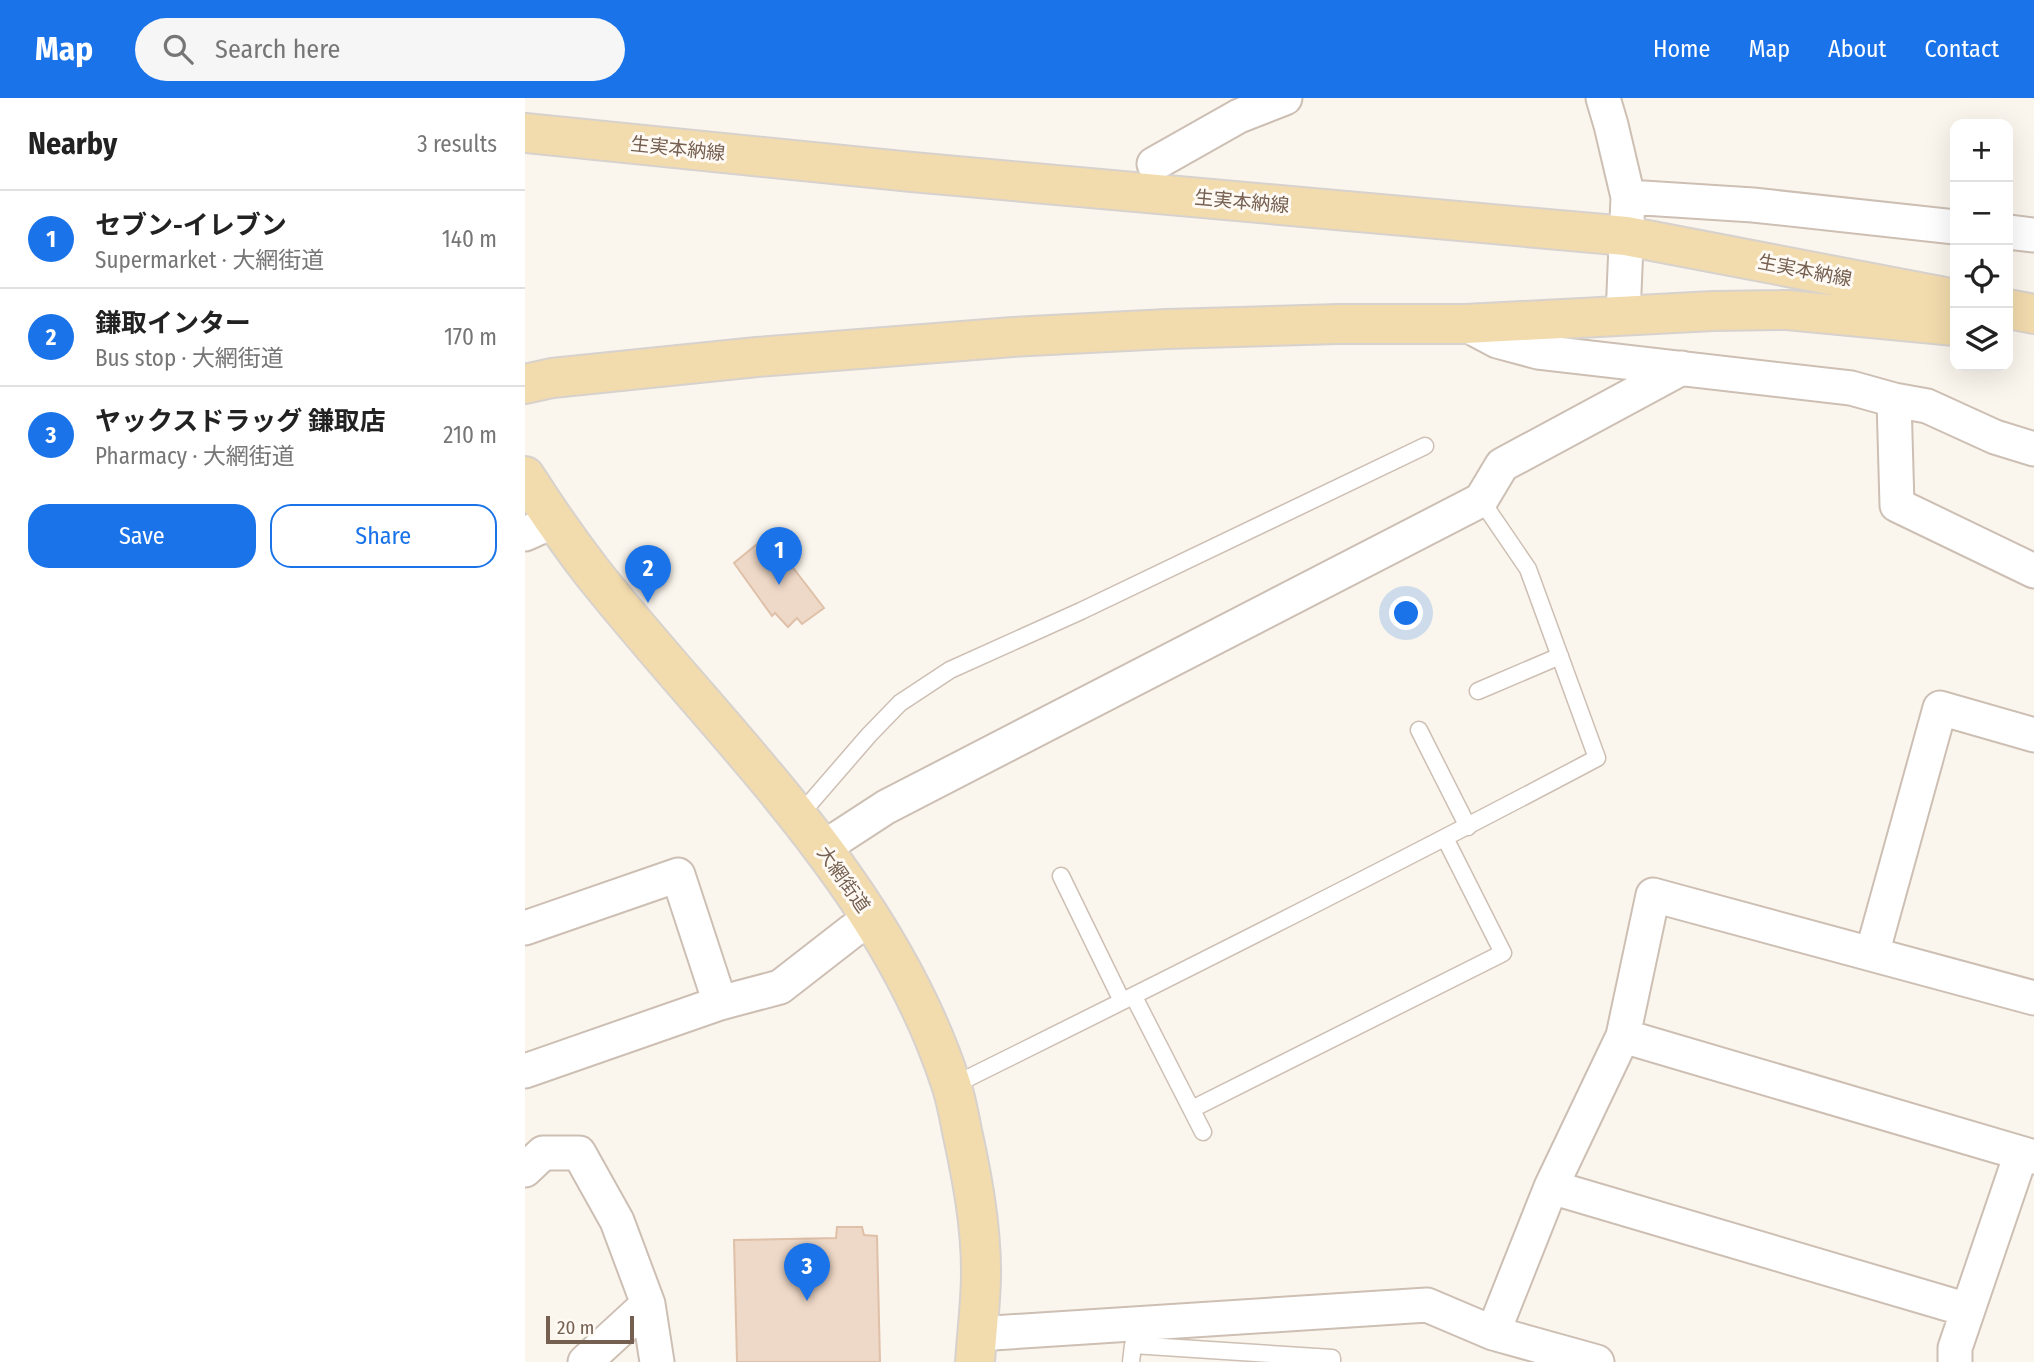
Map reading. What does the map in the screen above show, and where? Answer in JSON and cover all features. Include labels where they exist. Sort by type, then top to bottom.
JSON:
[{"type":"main road","name":"生実本納線","points":[[525,133],[912,172],[1626,236],[1950,298]]},
{"type":"main road","name":"生実本納線","points":[[525,384],[552,378],[757,357],[1013,337],[1220,327],[1465,324],[1713,311],[1787,310],[1950,326]]},
{"type":"main road","points":[[2013,310],[2034,314]]},
{"type":"main road","points":[[2013,335],[2034,338]]},
{"type":"main road","name":"大網街道","points":[[525,476],[540,527],[592,572],[824,848],[872,918],[909,982],[952,1086],[976,1201],[981,1272],[976,1348]]},
{"type":"street","points":[[1154,164],[1239,116],[1285,98]]},
{"type":"street","points":[[1603,98],[1627,197],[1623,316]]},
{"type":"street","points":[[1627,197],[1753,205],[1950,226]]},
{"type":"street","points":[[2013,233],[2034,235]]},
{"type":"street","points":[[1465,324],[1497,341],[1538,352],[1851,388],[1927,406],[1995,437],[2034,449]]},
{"type":"street","points":[[824,848],[886,807],[1481,500],[1502,465],[1682,368]]},
{"type":"street","points":[[1895,400],[1897,505],[2034,570]]},
{"type":"street","points":[[1872,954],[1940,708],[2034,735]]},
{"type":"street","points":[[525,928],[678,875],[720,1003]]},
{"type":"street","points":[[1493,1333],[1551,1187],[1623,1036],[1653,895],[2034,998]]},
{"type":"street","points":[[525,1071],[720,1003],[780,987],[872,918]]},
{"type":"street","points":[[1623,1036],[2027,1155],[1968,1310],[1955,1348],[1955,1362]]},
{"type":"street","points":[[525,1171],[543,1153],[579,1153],[617,1221],[648,1304],[657,1362]]},
{"type":"street","points":[[1551,1187],[1968,1310]]},
{"type":"street","points":[[585,1362],[648,1304]]},
{"type":"street","points":[[976,1348],[1427,1305],[1493,1333],[1597,1362]]},
{"type":"lane","points":[[798,817],[900,703],[950,670],[1081,611],[1425,446]]},
{"type":"lane","points":[[952,1086],[1468,827],[1597,758],[1528,569],[1481,500]]},
{"type":"lane","points":[[1478,691],[1560,656]]},
{"type":"lane","points":[[1419,730],[1468,827]]},
{"type":"lane","points":[[1192,1109],[1503,953],[1445,838]]},
{"type":"lane","points":[[1061,876],[1203,1132]]},
{"type":"lane","points":[[1131,1362],[1133,1345],[1332,1357],[1332,1362]]},
{"type":"building","points":[[768,535],[824,608],[802,624],[797,618],[788,627],[775,613],[772,616],[734,563]]},
{"type":"building","points":[[837,1227],[862,1227],[864,1235],[877,1236],[880,1362],[737,1362],[734,1240],[836,1238]]},
{"type":"place","name":"セブン-イレブン","points":[[779,585]]},
{"type":"place","name":"鎌取インター","points":[[648,603]]},
{"type":"place","name":"ヤックスドラッグ 鎌取店","points":[[807,1301]]}]
